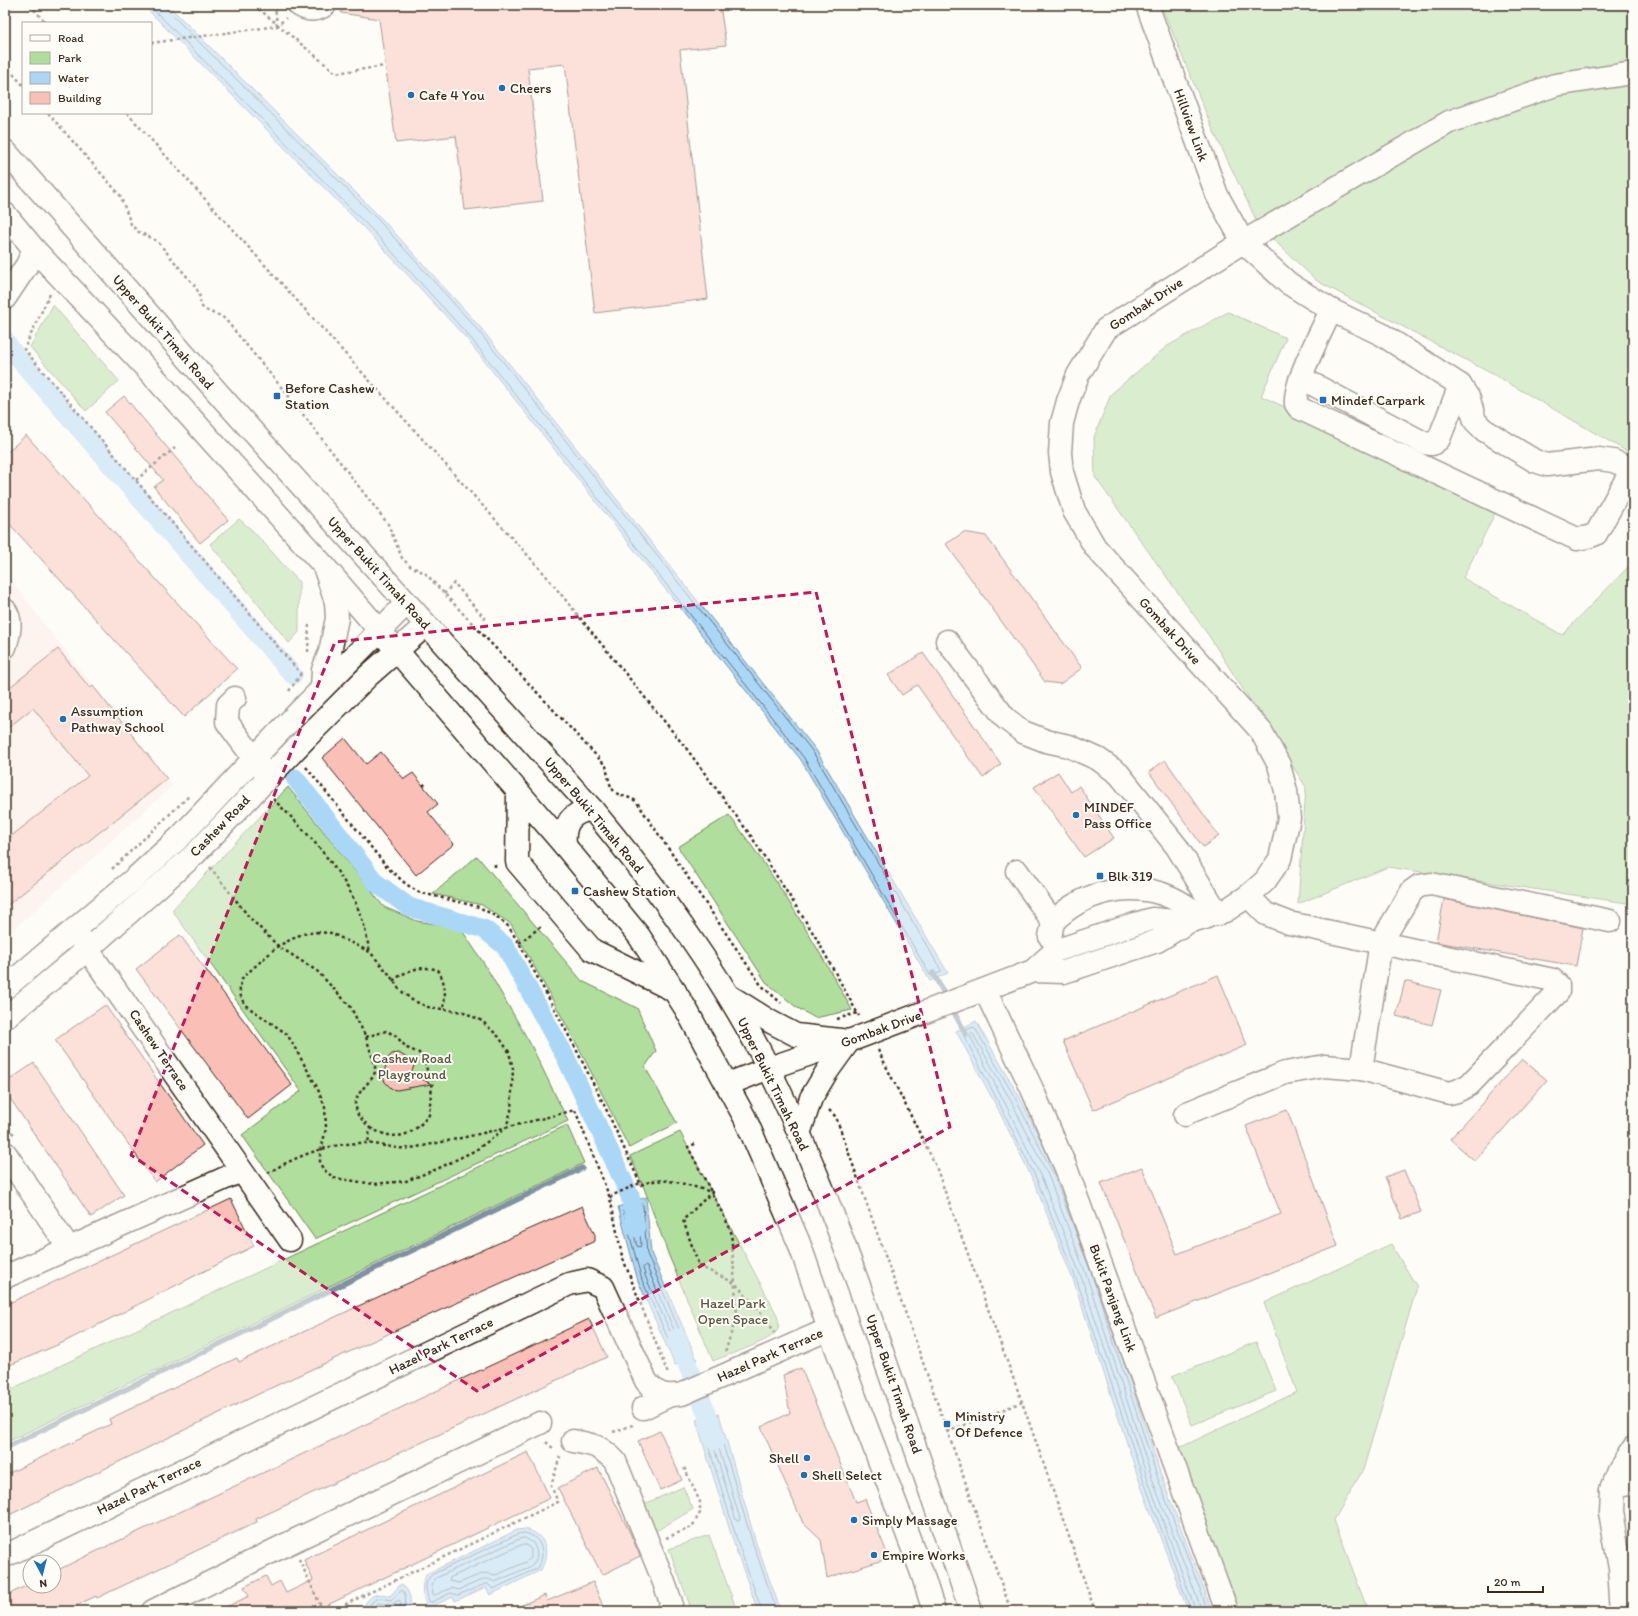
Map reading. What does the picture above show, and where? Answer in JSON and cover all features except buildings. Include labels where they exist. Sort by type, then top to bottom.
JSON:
[{"type":"main road","points":[[299,5],[304,8],[314,10],[325,5]]},
{"type":"main road","name":"Hillview Link","points":[[1147,5],[1217,195],[1243,242]]},
{"type":"main road","name":"Gombak Drive","points":[[728,1084],[768,1068],[849,1041],[1033,971],[1064,972],[1157,941],[1204,918],[1225,911],[1248,896],[1265,881],[1280,859],[1289,818],[1286,791],[1279,765],[1261,731],[1094,547],[1074,511],[1062,472],[1060,453],[1062,423],[1068,401],[1078,375],[1106,329],[1243,242],[1449,122],[1555,85],[1633,73]]},
{"type":"main road","name":"Upper Bukit Timah Road","points":[[5,151],[226,402],[592,809],[629,853],[674,913],[728,995],[768,1068],[822,1184],[869,1312],[944,1528],[970,1611]]},
{"type":"main road","points":[[5,214],[34,249],[152,375],[324,566],[565,846],[639,936],[686,1009],[728,1084],[745,1118],[799,1243],[829,1329],[921,1570],[934,1611]]},
{"type":"main road","points":[[1243,242],[1288,283],[1331,310],[1381,334],[1460,385],[1469,399],[1475,421],[1484,430],[1535,461],[1547,465],[1599,459],[1613,461],[1632,469],[1596,534],[1577,539],[1299,408],[1295,400],[1300,378],[1331,310]]},
{"type":"main road","points":[[5,298],[27,266],[34,249]]},
{"type":"main road","points":[[1300,378],[1424,443],[1432,444],[1439,439],[1460,385]]},
{"type":"main road","points":[[322,688],[323,670],[330,652],[337,618],[336,602],[324,566]]},
{"type":"main road","name":"Cashew Road","points":[[5,988],[134,879],[180,837],[279,732],[296,700],[322,688],[407,603]]},
{"type":"main road","points":[[5,610],[9,615],[10,632],[5,647]]},
{"type":"main road","name":"Cashew Road","points":[[5,1018],[88,949],[195,854],[272,779],[305,739],[369,675],[426,625]]},
{"type":"main road","points":[[947,641],[1005,718],[1023,732],[1069,746],[1098,758],[1119,774],[1177,847],[1204,918]]},
{"type":"main road","points":[[235,698],[228,706],[227,722],[254,759],[272,779]]},
{"type":"main road","points":[[518,792],[517,862],[592,950],[675,991]]},
{"type":"main road","points":[[565,846],[564,839],[567,824],[573,816],[581,811],[592,809]]},
{"type":"main road","points":[[1017,871],[1053,922]]},
{"type":"main road","points":[[1360,1069],[1382,942],[1412,891],[1419,886],[1431,884],[1610,921]]},
{"type":"main road","points":[[1064,972],[1050,936],[1053,922],[1077,904],[1102,893],[1131,888],[1153,892],[1170,897],[1204,918]]},
{"type":"main road","points":[[1185,1115],[1285,1073],[1325,1066],[1360,1069],[1449,1093],[1457,1092],[1469,1085],[1558,992],[1558,985],[1553,980],[1289,923],[1266,914],[1248,896]]},
{"type":"main road","name":"Gombak Drive","points":[[1033,971],[1055,950],[1135,924],[1152,919],[1204,918]]},
{"type":"main road","name":"Cashew Terrace","points":[[74,930],[290,1240]]},
{"type":"main road","name":"Bukit Panjang Link","points":[[975,993],[1032,1089],[1066,1168],[1227,1611]]},
{"type":"main road","points":[[728,995],[770,1022],[796,1035],[849,1041],[826,1073],[811,1098],[799,1134]]},
{"type":"main road","points":[[5,1153],[69,1248]]},
{"type":"main road","points":[[5,1277],[69,1248],[246,1178]]},
{"type":"main road","name":"Hazel Park Terrace","points":[[5,1556],[569,1284],[587,1280],[603,1287],[646,1381],[654,1391],[675,1395],[714,1380],[829,1329]]},
{"type":"main road","points":[[638,1416],[675,1395]]},
{"type":"main road","points":[[153,1611],[540,1423]]},
{"type":"main road","points":[[567,1445],[596,1445],[605,1451],[614,1461],[671,1602],[669,1611]]},
{"type":"main road","points":[[1623,1611],[1626,1578],[1610,1512],[1611,1489],[1618,1468],[1633,1447]]},
{"type":"main road","points":[[1611,1489],[1633,1485]]},
{"type":"path","points":[[30,5],[45,22]]},
{"type":"path","points":[[254,5],[277,26],[336,73],[385,66]]},
{"type":"path","points":[[275,5],[277,26]]},
{"type":"path","points":[[152,44],[277,26]]},
{"type":"path","points":[[5,65],[22,84]]},
{"type":"path","points":[[49,114],[120,195],[131,224],[137,231],[157,241],[199,293],[201,306],[209,313],[221,315],[225,319],[291,399],[388,524],[402,558],[410,566],[425,573],[606,766],[614,792],[619,795],[630,797],[636,801],[761,985],[785,1006]]},
{"type":"path","points":[[128,114],[542,571],[681,742],[755,842],[815,936],[857,1013]]},
{"type":"path","points":[[50,293],[24,350],[301,674]]},
{"type":"path","points":[[136,480],[175,448]]},
{"type":"path","points":[[444,594],[454,583],[486,620]]},
{"type":"path","points":[[307,659],[309,623]]},
{"type":"path","points":[[296,700],[301,674],[306,668]]},
{"type":"path","points":[[302,762],[388,868],[406,884],[418,892],[479,907],[497,917],[508,926],[576,1049],[640,1183]]},
{"type":"path","points":[[272,779],[307,833],[349,889],[363,920],[370,952]]},
{"type":"path","points":[[112,870],[192,793]]},
{"type":"path","points":[[495,867],[496,860]]},
{"type":"path","points":[[206,862],[249,917],[278,946],[317,971],[350,1006],[366,1037],[376,1072],[358,1095],[356,1104],[358,1115],[370,1128],[390,1136],[402,1136],[413,1131],[430,1115],[433,1080],[427,1070],[424,1059],[419,1053],[407,1048],[395,1035],[386,1031],[366,1037]]},
{"type":"path","points":[[519,944],[542,925]]},
{"type":"path","points":[[316,932],[331,933],[370,952],[399,989],[412,1000],[428,1007],[464,1012],[482,1021],[499,1037],[508,1052],[513,1069],[512,1097],[506,1128],[476,1150],[437,1169],[406,1181],[374,1184],[334,1178],[323,1169],[320,1156],[326,1128],[325,1107],[317,1087],[287,1034],[245,1005],[239,992],[243,977],[278,946],[302,934],[316,932]]},
{"type":"path","points":[[393,981],[408,971],[414,969],[428,968],[438,970],[445,986],[445,997],[442,1009]]},
{"type":"path","points":[[878,1051],[935,1164],[1022,1402],[1095,1611]]},
{"type":"path","points":[[828,1109],[836,1117],[1011,1611]]},
{"type":"path","points":[[246,1178],[278,1167],[321,1149],[368,1144],[409,1148],[506,1128],[575,1110],[610,1198],[622,1256],[675,1395]]},
{"type":"path","points":[[368,1144],[370,1128]]},
{"type":"path","points":[[695,1144],[688,1147],[731,1230],[737,1314],[714,1380]]},
{"type":"path","points":[[610,1198],[613,1195],[640,1183],[641,1185],[651,1180],[676,1182],[712,1192]]},
{"type":"path","points":[[712,1192],[683,1220],[699,1266],[734,1283],[770,1324],[777,1338]]},
{"type":"path","points":[[947,1432],[1022,1402]]},
{"type":"path","points":[[612,1433],[638,1416]]},
{"type":"path","points":[[346,1611],[346,1604],[558,1502],[551,1486],[567,1445]]},
{"type":"path","points":[[649,1545],[692,1527],[700,1513],[700,1502],[683,1466]]},
{"type":"highlighted area","points":[[816,592],[950,1127],[477,1391],[131,1155],[335,642]]},
{"type":"shaded area","name":"Assumption Pathway School","points":[[5,572],[43,623],[173,785],[5,937]]},
{"type":"green space","points":[[1161,5],[1633,5],[1633,455],[1498,377],[1317,281],[1259,226],[1214,132]]},
{"type":"green space","points":[[53,305],[119,381],[86,411],[30,347]]},
{"type":"green space","points":[[1228,312],[1286,338],[1261,396],[1498,507],[1463,578],[1562,635],[1633,562],[1633,904],[1388,867],[1298,904],[1306,787],[1209,636],[1095,477],[1094,437],[1111,394],[1166,347]]},
{"type":"green space","points":[[239,519],[253,531],[299,582],[299,632],[289,643],[210,544]]},
{"type":"green space","name":"Cashew Road Playground","points":[[288,787],[384,907],[417,921],[453,927],[463,932],[485,965],[531,1045],[568,1121],[315,1239],[242,1135],[301,1091],[172,910]]},
{"type":"green space","points":[[729,815],[779,886],[824,960],[852,1010],[815,1018],[796,1007],[766,982],[678,847]]},
{"type":"green space","points":[[477,856],[582,981],[637,1008],[656,1051],[645,1067],[677,1123],[629,1148],[581,1052],[511,924],[482,905],[433,894]]},
{"type":"green space","points":[[567,1125],[584,1163],[5,1443],[5,1392]]},
{"type":"green space","name":"Hazel Park Open Space","points":[[680,1132],[777,1315],[779,1326],[778,1330],[772,1336],[765,1340],[713,1361],[669,1256],[644,1188],[630,1156]]},
{"type":"green space","points":[[1391,1244],[1417,1287],[1363,1470],[1334,1520],[1368,1611],[1238,1611],[1179,1448],[1297,1392],[1264,1303]]},
{"type":"green space","points":[[1256,1342],[1276,1391],[1192,1425],[1172,1376]]},
{"type":"green space","points":[[683,1487],[693,1509],[653,1533],[642,1505]]},
{"type":"green space","points":[[709,1535],[737,1611],[692,1611],[669,1549]]},
{"type":"water","points":[[143,5],[168,5],[383,220],[480,327],[816,750],[948,973],[930,981],[801,760],[466,338],[370,234]]},
{"type":"water","points":[[976,1021],[1019,1096],[1056,1171],[1095,1274],[1162,1478],[1212,1611],[1188,1611],[1141,1486],[1074,1282],[1034,1182],[998,1109],[956,1031]]},
{"type":"water","points":[[646,1197],[651,1253],[697,1360],[675,1365],[638,1281],[618,1207]]},
{"type":"water","points":[[719,1414],[756,1543],[781,1611],[758,1611],[735,1547],[696,1420]]},
{"type":"water","points":[[525,1529],[538,1535],[545,1545],[546,1551],[541,1570],[490,1595],[486,1587],[455,1601],[453,1597],[427,1608],[422,1587],[427,1574],[517,1530]]},
{"type":"water","points":[[401,1584],[407,1589],[410,1596],[410,1607],[408,1611],[362,1611],[366,1602],[372,1596],[380,1594],[390,1596]]},
{"type":"waterway","points":[[5,340],[13,352],[293,675]]},
{"type":"waterway","points":[[295,778],[376,883],[409,907],[484,929],[505,946],[566,1058],[611,1154],[630,1196],[636,1228]]},
{"type":"waterway","points":[[933,973],[947,999]]},
{"type":"waterway","points":[[951,1007],[966,1034]]},
{"type":"waterway","points":[[5,1448],[582,1168]]},
{"type":"waterway","points":[[677,1338],[708,1417],[715,1441]]},
{"type":"place","name":"Cheers","points":[[502,88]]},
{"type":"place","name":"Cafe 4 You","points":[[411,95]]},
{"type":"place","name":"Before Cashew Station","points":[[277,396]]},
{"type":"place","name":"Mindef Carpark","points":[[1323,400]]},
{"type":"place","name":"Assumption Pathway School","points":[[63,719]]},
{"type":"place","name":"MINDEF Pass Office","points":[[1076,815]]},
{"type":"place","name":"Blk 319","points":[[1100,876]]},
{"type":"place","name":"Cashew Station","points":[[575,891]]},
{"type":"place","name":"Ministry Of Defence","points":[[947,1424]]},
{"type":"place","name":"Shell","points":[[807,1458]]},
{"type":"place","name":"Shell Select","points":[[804,1475]]},
{"type":"place","name":"Simply Massage","points":[[854,1520]]},
{"type":"place","name":"Empire Works","points":[[874,1555]]}]
